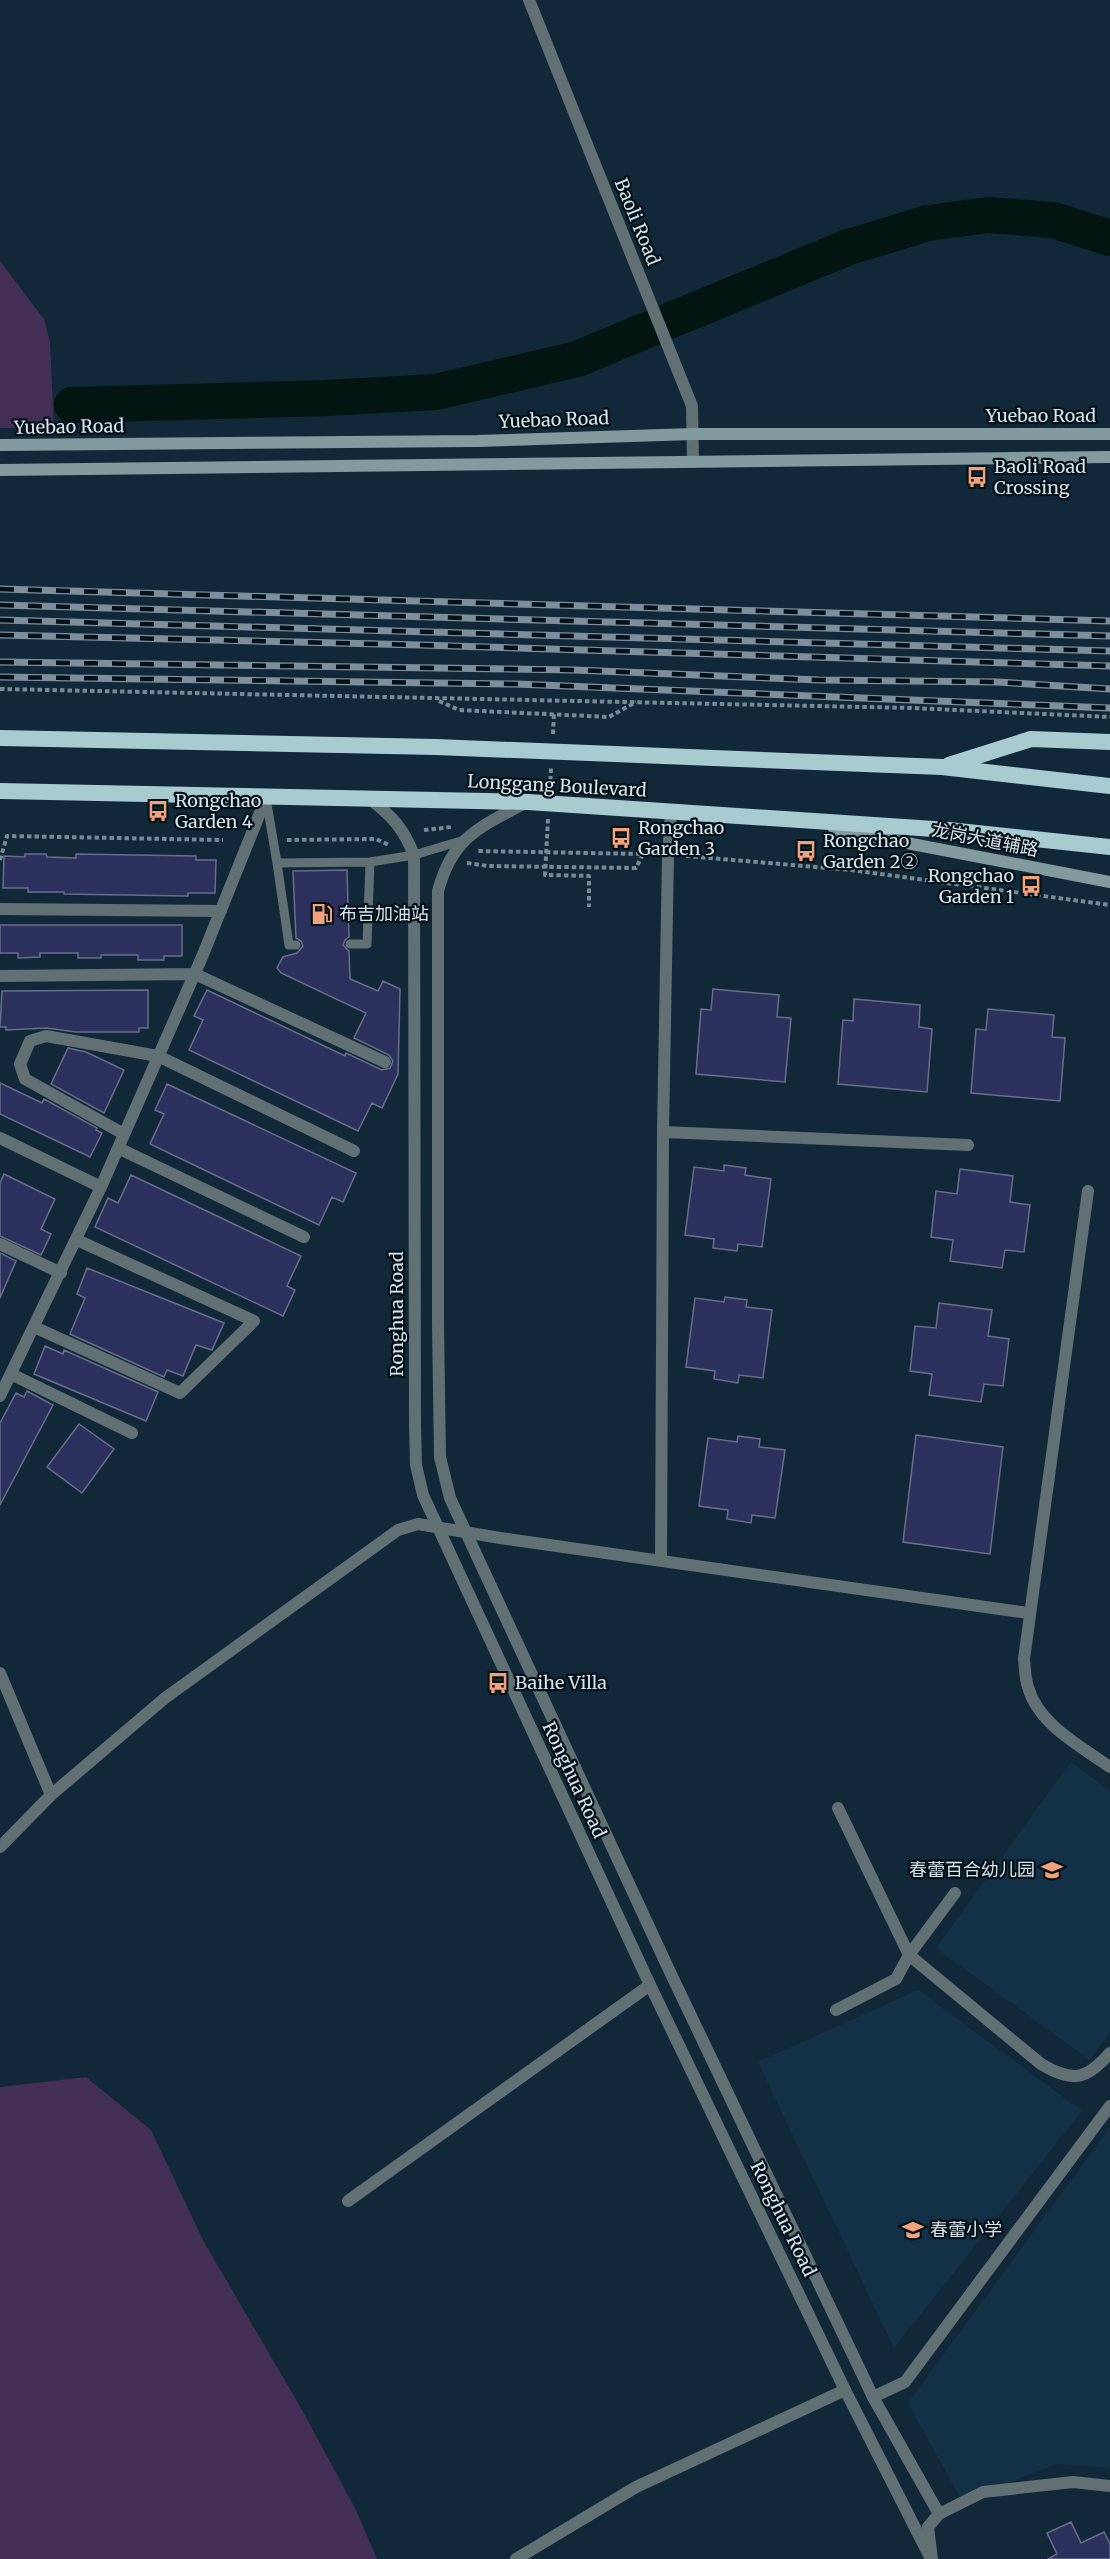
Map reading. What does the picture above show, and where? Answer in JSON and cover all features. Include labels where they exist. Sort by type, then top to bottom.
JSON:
[{"type":"highway","name":"Longgang Boulevard","points":[[0,738],[436,747],[942,767],[1110,786]]},
{"type":"highway","points":[[942,767],[1031,739],[1110,742]]},
{"type":"highway","name":"Longgang Boulevard","points":[[0,791],[528,802],[949,830],[1110,847]]},
{"type":"main road","name":"Yuebao Road","points":[[0,446],[477,441],[693,434],[1110,434]]},
{"type":"main road","points":[[0,470],[1110,457]]},
{"type":"main road","name":"龙岗大道辅路","points":[[783,819],[1110,882]]},
{"type":"street","name":"Baoli Road","points":[[529,0],[692,406],[693,462]]},
{"type":"street","points":[[0,1396],[101,1187],[195,974],[266,798]]},
{"type":"street","name":"Ronghua Road","points":[[370,799],[394,817],[407,837],[414,855],[415,1434],[416,1465],[423,1495],[650,1985],[845,2390],[932,2559]]},
{"type":"street","name":"Ronghua Road","points":[[528,802],[462,842],[444,871],[438,891],[438,1324],[441,1457],[450,1498],[660,1951],[873,2397],[939,2514]]},
{"type":"street","points":[[661,1560],[663,1132],[668,856],[671,812]]},
{"type":"street","points":[[0,909],[221,911]]},
{"type":"street","points":[[0,976],[195,974],[385,1062]]},
{"type":"street","points":[[124,1134],[26,1079],[20,1064],[30,1041],[46,1036],[158,1056],[354,1151]]},
{"type":"street","points":[[663,1132],[968,1145]]},
{"type":"street","points":[[0,1138],[101,1187]]},
{"type":"street","points":[[118,1148],[304,1237]]},
{"type":"street","points":[[1088,1191],[1028,1613],[1024,1659],[1028,1687],[1038,1710],[1068,1739],[1110,1767]]},
{"type":"street","points":[[34,1327],[180,1393],[254,1321],[77,1240]]},
{"type":"street","points":[[0,1244],[61,1273]]},
{"type":"street","points":[[11,1374],[132,1433]]},
{"type":"street","points":[[0,1847],[51,1795],[165,1698],[398,1530],[418,1524],[465,1533],[1028,1613]]},
{"type":"street","points":[[0,1673],[51,1795]]},
{"type":"street","points":[[838,1808],[909,1955],[1041,2064],[1056,2073],[1070,2077],[1083,2076],[1096,2069],[1110,2054]]},
{"type":"street","points":[[836,2010],[896,1979],[909,1955],[955,1893]]},
{"type":"street","points":[[348,2201],[650,1985]]},
{"type":"street","points":[[873,2397],[905,2382],[1110,2106]]},
{"type":"street","points":[[516,2559],[636,2487],[845,2390]]},
{"type":"street","points":[[932,2559],[928,2527],[939,2514],[983,2492],[1072,2482],[1110,2486]]},
{"type":"lane","points":[[266,798],[289,945],[296,945]]},
{"type":"lane","points":[[277,863],[370,862],[414,855],[462,842]]},
{"type":"lane","points":[[350,944],[366,944],[370,862]]},
{"type":"path","points":[[0,689],[913,708],[1110,717]]},
{"type":"path","points":[[436,699],[459,710],[609,717],[636,702]]},
{"type":"path","points":[[424,830],[455,827]]},
{"type":"path","points":[[0,860],[7,836],[223,840]]},
{"type":"path","points":[[286,840],[376,839],[390,845]]},
{"type":"path","points":[[467,863],[488,866],[636,868],[643,854],[477,851]]},
{"type":"path","points":[[686,856],[851,870],[1110,905]]},
{"type":"path","points":[[545,866],[545,875],[590,876],[590,907]]},
{"type":"shaded area","points":[[0,261],[44,319],[50,342],[54,428],[0,428]]},
{"type":"shaded area","name":"春蕾百合幼儿园","points":[[1071,1762],[1110,1791],[1110,2031],[1090,2060],[936,1948]]},
{"type":"shaded area","name":"春蕾小学","points":[[918,1990],[1082,2111],[894,2348],[758,2062]]},
{"type":"shaded area","points":[[86,2077],[151,2130],[204,2242],[302,2410],[356,2510],[377,2559],[0,2559],[0,2087]]},
{"type":"shaded area","points":[[1110,2127],[1110,2468],[1056,2464],[962,2501],[908,2403]]},
{"type":"building","points":[[25,854],[76,858],[76,854],[196,856],[196,860],[216,860],[215,893],[188,893],[188,896],[64,894],[64,892],[28,892],[28,888],[3,888],[4,856],[25,857]]},
{"type":"building","points":[[347,870],[349,937],[343,945],[349,951],[350,979],[378,991],[383,981],[400,989],[398,1074],[382,1108],[372,1103],[358,1131],[189,1050],[203,1020],[194,1016],[207,990],[345,1056],[346,1053],[382,1070],[390,1068],[393,1061],[389,1055],[354,1038],[366,1013],[281,973],[277,968],[283,957],[297,953],[303,946],[296,938],[293,871]]},
{"type":"building","points":[[0,925],[182,925],[182,956],[164,956],[164,960],[138,960],[138,955],[101,955],[101,958],[78,958],[78,953],[40,953],[40,957],[18,958],[18,953],[0,953]]},
{"type":"building","points":[[713,989],[779,995],[777,1017],[791,1018],[785,1082],[696,1074],[701,1009],[711,1010]]},
{"type":"building","points":[[148,990],[148,1028],[139,1028],[139,1032],[76,1032],[47,1028],[6,1030],[6,1027],[0,1027],[2,991]]},
{"type":"building","points":[[854,999],[920,1005],[919,1027],[932,1029],[927,1092],[838,1084],[843,1020],[853,1021]]},
{"type":"building","points":[[988,1009],[1054,1015],[1052,1037],[1065,1038],[1060,1101],[971,1093],[976,1029],[986,1030]]},
{"type":"building","points":[[68,1048],[86,1052],[124,1070],[104,1113],[51,1084]]},
{"type":"building","points":[[0,1083],[42,1103],[44,1099],[97,1128],[96,1130],[102,1133],[90,1157],[0,1114]]},
{"type":"building","points":[[167,1084],[356,1173],[343,1202],[332,1197],[319,1225],[150,1144],[164,1114],[155,1110]]},
{"type":"building","points":[[724,1165],[746,1168],[745,1175],[771,1179],[762,1247],[738,1244],[737,1251],[713,1248],[714,1239],[685,1235],[694,1167],[724,1171]]},
{"type":"building","points":[[960,1169],[1013,1176],[1010,1202],[1030,1205],[1024,1252],[1005,1250],[1002,1268],[950,1261],[953,1240],[931,1237],[936,1191],[957,1194]]},
{"type":"building","points":[[4,1174],[55,1199],[41,1229],[51,1234],[41,1255],[0,1236],[0,1183]]},
{"type":"building","points":[[131,1175],[301,1256],[287,1286],[295,1290],[283,1316],[95,1227],[108,1198],[118,1203]]},
{"type":"building","points":[[0,1253],[16,1261],[0,1298]]},
{"type":"building","points":[[87,1268],[224,1323],[212,1350],[196,1345],[183,1376],[167,1370],[164,1377],[70,1334],[85,1298],[77,1294]]},
{"type":"building","points":[[725,1297],[747,1300],[746,1307],[772,1310],[763,1378],[739,1375],[738,1383],[714,1379],[715,1371],[686,1367],[695,1298],[724,1302]]},
{"type":"building","points":[[939,1303],[992,1310],[988,1336],[1009,1339],[1003,1386],[984,1384],[981,1402],[929,1395],[932,1374],[910,1371],[915,1326],[936,1328]]},
{"type":"building","points":[[45,1346],[63,1354],[64,1350],[158,1392],[146,1421],[34,1374]]},
{"type":"building","points":[[27,1391],[53,1405],[0,1505],[0,1423],[16,1393],[24,1397]]},
{"type":"building","points":[[79,1424],[114,1449],[82,1493],[47,1467]]},
{"type":"building","points":[[916,1435],[1003,1447],[990,1554],[903,1542]]},
{"type":"building","points":[[738,1436],[760,1439],[759,1447],[785,1450],[775,1518],[752,1515],[751,1523],[727,1519],[728,1510],[699,1506],[708,1438],[737,1442]]},
{"type":"building","points":[[1071,2522],[1081,2543],[1104,2532],[1110,2544],[1110,2559],[1048,2559],[1057,2554],[1047,2533]]},
{"type":"waterway","points":[[72,405],[326,398],[436,392],[577,359],[846,248],[928,223],[988,215],[1053,220],[1110,238]]},
{"type":"railway","points":[[0,589],[1110,621]]},
{"type":"railway","points":[[0,605],[1110,636]]},
{"type":"railway","points":[[0,620],[1110,651]]},
{"type":"railway","points":[[0,635],[1110,666]]},
{"type":"railway","points":[[0,662],[575,670],[819,680],[997,682],[1110,689]]},
{"type":"railway","points":[[0,677],[516,684],[1110,708]]},
{"type":"place","name":"Baoli Road Crossing","points":[[977,477]]},
{"type":"place","name":"Rongchao Garden 4","points":[[158,811]]},
{"type":"place","name":"Rongchao Garden 3","points":[[621,838]]},
{"type":"place","name":"Rongchao Garden 2②","points":[[806,851]]},
{"type":"place","name":"Rongchao Garden 1","points":[[1031,886]]},
{"type":"place","name":"布吉加油站","points":[[322,914]]},
{"type":"place","name":"Baihe Villa","points":[[498,1683]]},
{"type":"place","name":"春蕾百合幼儿园","points":[[1052,1870]]},
{"type":"place","name":"春蕾小学","points":[[913,2230]]}]
